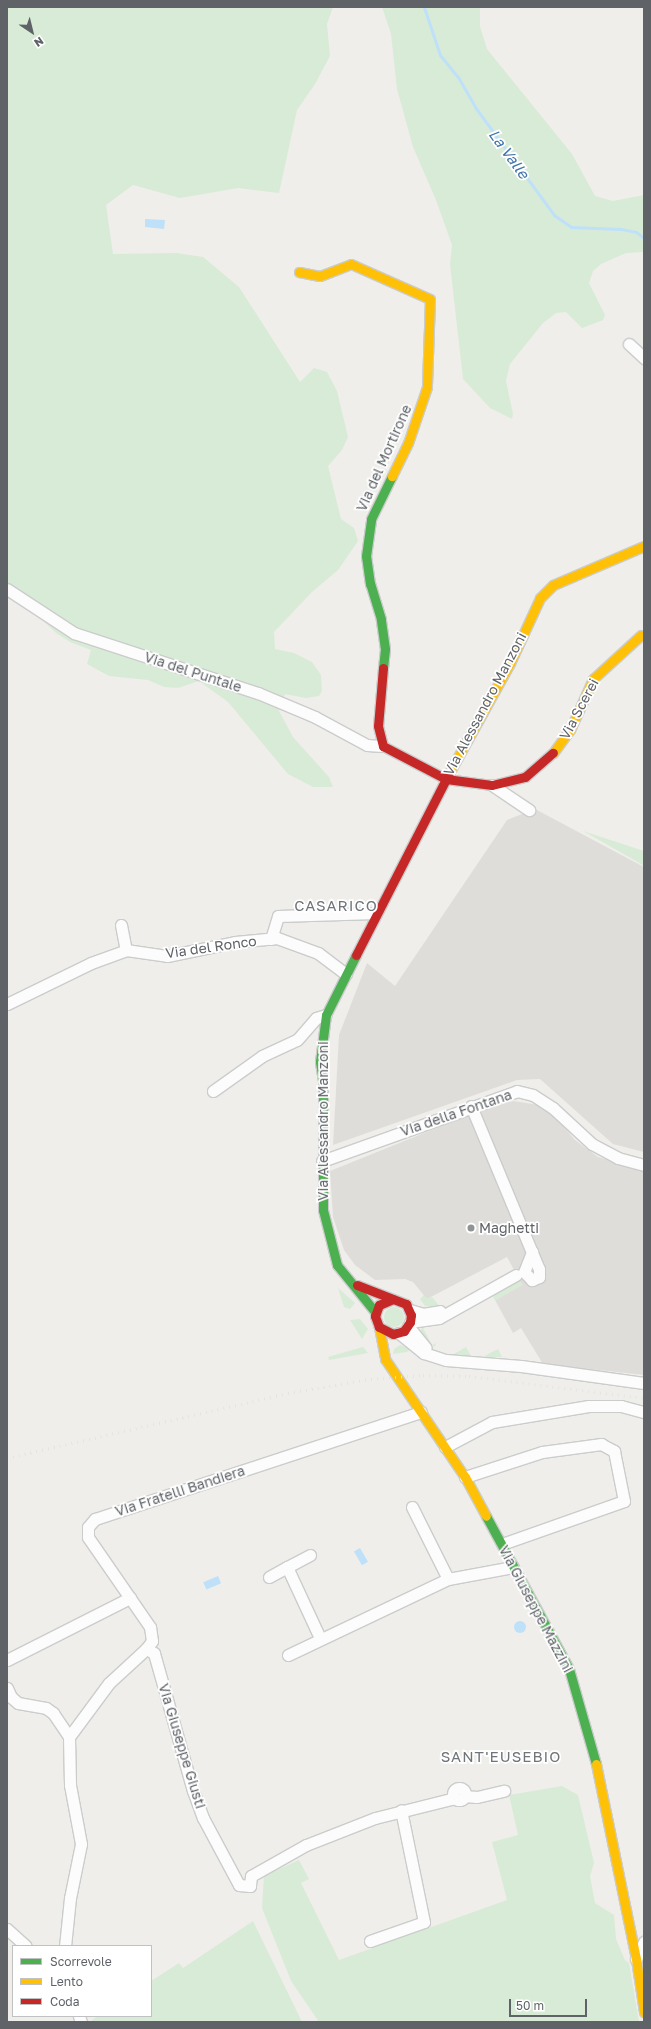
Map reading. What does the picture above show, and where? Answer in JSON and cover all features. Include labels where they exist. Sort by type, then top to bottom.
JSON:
[{"type":"street","name":"Via del Mortirone","points":[[299,272],[320,276],[351,264],[430,299],[427,387],[408,443],[371,519],[366,556],[370,584],[381,619],[384,649],[378,726],[383,746]]},
{"type":"street","points":[[629,344],[644,358]]},
{"type":"street","name":"Via Alessandro Manzoni","points":[[389,1365],[383,1354],[376,1313],[354,1284],[341,1270],[333,1252],[323,1210],[323,1080],[320,1062],[326,1015],[376,913],[446,779],[510,663],[540,598],[553,585],[644,546]]},
{"type":"street","name":"Via del Puntale","points":[[7,589],[74,633],[258,693],[315,717],[367,745],[383,746]]},
{"type":"street","name":"Via Scerei","points":[[446,779],[492,785],[524,777],[551,756],[570,730],[593,679],[641,635]]},
{"type":"street","points":[[383,746],[446,779]]},
{"type":"street","name":"Via Scerei","points":[[492,785],[529,810]]},
{"type":"street","points":[[271,939],[278,916],[376,913]]},
{"type":"street","points":[[121,925],[126,950]]},
{"type":"street","name":"Via del Ronco","points":[[7,1004],[90,963],[126,950],[167,956],[235,942],[277,938],[318,953],[346,974]]},
{"type":"street","points":[[214,1091],[262,1056],[297,1040],[316,1018],[326,1015]]},
{"type":"street","name":"Via della Fontana","points":[[322,1161],[471,1106],[517,1091],[533,1095],[553,1108],[592,1144],[618,1158],[644,1165]]},
{"type":"street","points":[[471,1106],[532,1252]]},
{"type":"street","name":"Via Alessandro Manzoni","points":[[409,1324],[434,1320],[450,1309],[516,1275]]},
{"type":"street","name":"Via Alessandro Manzoni","points":[[354,1284],[393,1299],[401,1300],[410,1310],[423,1314],[450,1309]]},
{"type":"street","points":[[376,1313],[384,1302],[393,1299]]},
{"type":"street","points":[[410,1310],[409,1324],[433,1356]]},
{"type":"street","points":[[389,1365],[391,1345],[398,1334],[409,1324]]},
{"type":"street","points":[[379,1326],[387,1333],[398,1334],[421,1352],[455,1362],[521,1366],[644,1383]]},
{"type":"street","name":"Via Giuseppe Mazzini","points":[[389,1365],[465,1477],[513,1567],[543,1617],[569,1669],[602,1783],[609,1834],[636,1960],[644,2012]]},
{"type":"street","points":[[445,1447],[492,1422],[589,1406],[621,1406],[644,1412]]},
{"type":"street","name":"Via Fratelli Bandiera","points":[[150,1651],[153,1634],[88,1537],[88,1527],[95,1519],[421,1412]]},
{"type":"street","points":[[465,1477],[542,1452],[601,1444],[614,1451],[624,1501],[502,1544]]},
{"type":"street","points":[[412,1507],[448,1579]]},
{"type":"street","points":[[269,1577],[310,1555]]},
{"type":"street","points":[[287,1567],[320,1638]]},
{"type":"street","points":[[288,1655],[320,1638],[448,1579],[513,1567]]},
{"type":"street","points":[[7,1660],[130,1598]]},
{"type":"street","points":[[69,1737],[110,1683],[150,1651]]},
{"type":"street","name":"Via Giuseppe Giusti","points":[[150,1651],[193,1791],[226,1864],[238,1878],[239,1885],[246,1887],[252,1882],[251,1876],[306,1845],[401,1810],[460,1797],[477,1797],[504,1791]]},
{"type":"street","points":[[7,1688],[11,1697],[18,1703],[46,1708],[53,1713],[69,1737],[70,1786],[81,1844],[70,1898],[65,1945]]},
{"type":"street","points":[[370,1941],[424,1922],[401,1810]]},
{"type":"street","points":[[7,1928],[25,1945]]},
{"type":"street","points":[[636,1960],[644,1942]]},
{"type":"shaded area","points":[[535,809],[644,867],[644,1152],[613,1144],[540,1079],[517,1080],[333,1145],[339,1035],[367,963],[395,986],[507,820]]},
{"type":"shaded area","points":[[513,1101],[539,1105],[558,1120],[575,1140],[598,1157],[644,1170],[644,1375],[543,1364],[521,1328],[513,1333],[495,1300],[522,1285],[507,1257],[427,1299],[413,1282],[405,1279],[375,1280],[355,1265],[344,1250],[333,1217],[330,1171],[491,1106]]},
{"type":"green space","points":[[7,7],[333,7],[327,24],[330,56],[315,84],[297,110],[279,193],[238,188],[180,198],[133,185],[106,205],[113,254],[176,253],[203,257],[239,287],[300,382],[314,368],[327,372],[337,391],[348,437],[342,450],[328,466],[341,519],[354,528],[358,541],[338,570],[312,592],[274,632],[275,649],[294,653],[312,662],[321,675],[322,691],[319,696],[306,698],[285,694],[279,711],[293,737],[329,777],[333,787],[313,787],[288,774],[228,702],[199,681],[178,688],[164,687],[148,680],[109,676],[87,664],[91,650],[70,642],[56,633],[7,586]]},
{"type":"green space","points":[[382,7],[480,7],[480,26],[487,49],[572,154],[595,196],[613,201],[644,195],[644,252],[626,253],[601,264],[593,271],[589,283],[605,315],[603,320],[582,328],[566,312],[556,313],[543,323],[510,364],[506,381],[513,414],[512,419],[490,408],[463,379],[450,264],[452,245],[436,200],[413,147],[397,89],[391,34]]},
{"type":"green space","points":[[583,831],[644,851],[644,866],[636,861]]},
{"type":"green space","points":[[518,1278],[522,1285],[495,1300],[491,1294]]},
{"type":"green space","points":[[338,1288],[355,1303],[350,1309],[344,1307]]},
{"type":"green space","points":[[424,1295],[427,1299],[432,1297],[441,1308],[425,1306],[420,1299]]},
{"type":"green space","points":[[390,1307],[398,1307],[404,1313],[404,1321],[398,1327],[390,1327],[384,1321],[384,1313]]},
{"type":"green space","points":[[360,1319],[368,1329],[362,1339],[350,1320]]},
{"type":"green space","points":[[422,1326],[432,1345],[421,1333]]},
{"type":"green space","points":[[400,1345],[411,1349],[407,1352],[393,1354],[394,1349]]},
{"type":"green space","points":[[363,1347],[368,1353],[329,1360],[328,1357]]},
{"type":"green space","points":[[466,1347],[471,1356],[452,1355]]},
{"type":"green space","points":[[498,1349],[502,1357],[483,1357],[490,1353]]},
{"type":"green space","points":[[562,1786],[578,1795],[594,1863],[590,1876],[595,1903],[614,1915],[616,1939],[625,1960],[629,1963],[639,2022],[319,2022],[291,1981],[262,1908],[264,1876],[299,1860],[309,1879],[301,1883],[339,1960],[507,1900],[492,1842],[518,1835],[509,1795]]},
{"type":"green space","points":[[253,1921],[302,2022],[90,2022],[96,2017],[152,2017],[152,1980],[179,1963],[183,1968]]},
{"type":"water","points":[[145,219],[165,220],[164,229],[145,227]]},
{"type":"water","points":[[360,1548],[368,1562],[362,1565],[354,1552]]},
{"type":"water","points":[[218,1576],[221,1583],[206,1590],[203,1582]]},
{"type":"water","points":[[522,1621],[525,1622],[525,1632],[518,1633],[515,1632],[514,1625],[515,1622]]},
{"type":"waterway","name":"La Valle","points":[[424,7],[440,55],[458,77],[475,107],[554,215],[571,227],[621,229],[636,232],[644,238]]},
{"type":"railway","points":[[7,1458],[288,1393],[371,1379],[423,1375],[469,1376],[644,1398]]},
{"type":"traffic: fast","points":[[383,668],[385,649],[381,619],[370,584],[366,556],[371,519],[392,476]]},
{"type":"traffic: fast","points":[[356,955],[326,1015],[320,1062],[323,1080],[323,1210],[337,1265],[376,1313]]},
{"type":"traffic: fast","points":[[486,1516],[569,1669],[596,1764]]},
{"type":"traffic: slow","points":[[299,272],[320,276],[351,264],[430,299],[427,387],[408,443],[392,476]]},
{"type":"traffic: slow","points":[[448,775],[510,663],[540,598],[553,585],[644,546]]},
{"type":"traffic: slow","points":[[553,753],[570,730],[593,679],[641,635]]},
{"type":"traffic: slow","points":[[379,1327],[385,1359],[465,1477],[486,1516]]},
{"type":"traffic: slow","points":[[596,1764],[636,1959],[644,2012]]},
{"type":"traffic: jam","points":[[383,668],[378,726],[383,746],[446,779],[492,785],[525,777],[553,753]]},
{"type":"traffic: jam","points":[[356,955],[448,775]]},
{"type":"traffic: jam","points":[[357,1285],[406,1304],[411,1315],[410,1322],[404,1331],[393,1334],[379,1327],[375,1316],[379,1305],[393,1299]]},
{"type":"place","name":"Maghetti","points":[[471,1228]]},
{"type":"district","name":"CASARICO","points":[[336,906]]},
{"type":"district","name":"SANT'EUSEBIO","points":[[501,1757]]}]
